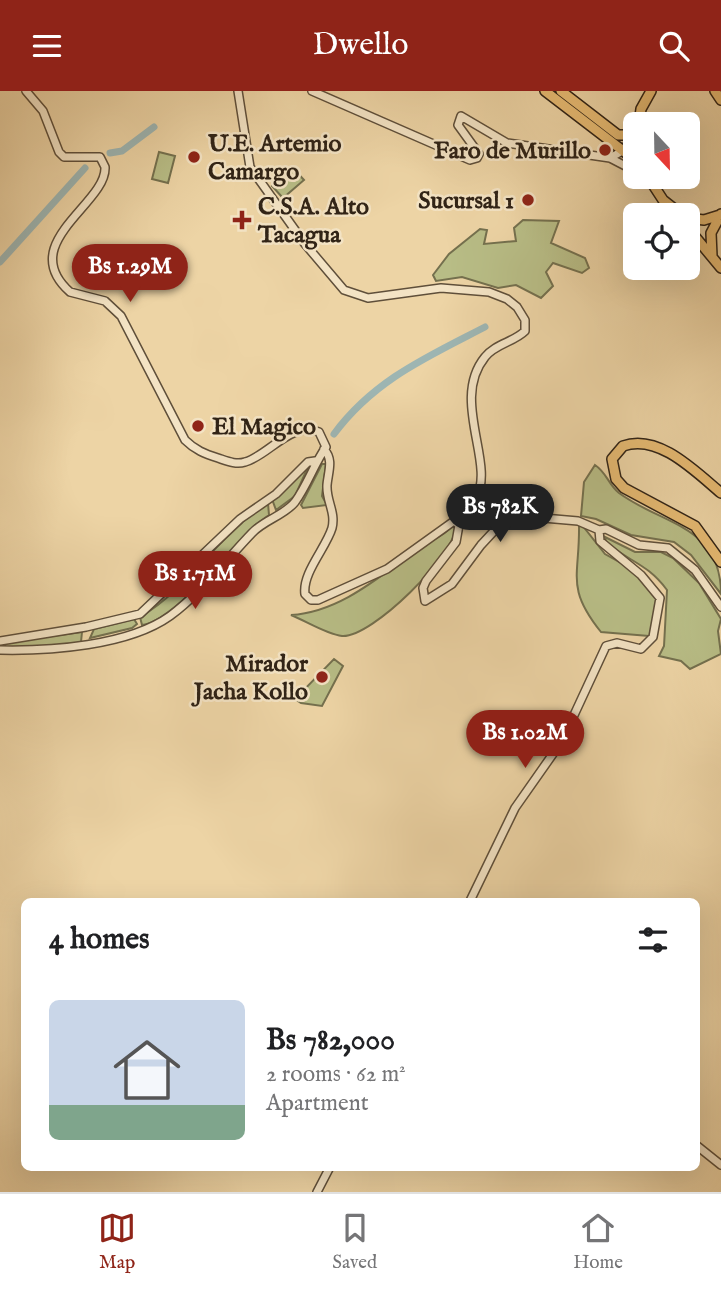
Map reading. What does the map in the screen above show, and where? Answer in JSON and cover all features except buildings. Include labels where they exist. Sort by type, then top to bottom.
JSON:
[{"type":"main road","points":[[545,91],[623,149]]},
{"type":"main road","points":[[561,91],[608,129],[618,135],[623,134]]},
{"type":"main road","points":[[641,112],[651,91]]},
{"type":"main road","points":[[717,91],[721,100]]},
{"type":"main road","points":[[656,189],[668,203]]},
{"type":"main road","points":[[700,220],[721,214]]},
{"type":"main road","points":[[718,264],[710,240],[721,214]]},
{"type":"main road","points":[[700,242],[718,264]]},
{"type":"main road","points":[[721,493],[685,464],[647,442],[623,446],[612,459],[616,479],[624,488],[695,526],[721,562]]},
{"type":"street","points":[[26,91],[43,111],[59,152],[64,157],[100,157],[105,167],[99,187],[76,212],[55,245],[58,274],[70,292],[105,301],[121,316],[185,440],[202,453],[236,464],[246,462],[280,440],[306,430],[314,430],[323,436],[324,449],[331,466],[327,490],[334,521],[325,548],[305,585],[308,599],[318,600],[387,569],[470,507],[480,490],[480,461],[474,439],[472,412],[475,379],[486,355],[525,331],[525,320],[507,299],[476,289],[441,288],[368,298],[357,297],[344,290],[305,244],[250,167],[238,91]]},
{"type":"street","points":[[312,91],[470,160],[477,159],[479,154],[458,125],[461,116],[515,145],[610,158],[623,165]]},
{"type":"street","points":[[610,158],[623,151]]},
{"type":"street","points":[[0,650],[54,650],[88,645],[141,630],[173,614],[256,529],[289,508],[324,449]]},
{"type":"street","points":[[0,641],[137,616],[149,608],[240,519],[276,493],[308,463],[315,461]]},
{"type":"street","points":[[454,521],[459,525],[456,542],[426,581],[425,601],[452,584],[481,545],[509,515],[578,520],[599,530],[606,529],[639,545],[668,548],[695,570],[721,607]]},
{"type":"street","points":[[471,898],[515,808],[562,741],[606,646],[617,643],[641,649],[653,637],[660,599],[641,575],[600,541],[599,530]]},
{"type":"street","points":[[137,616],[141,630]]},
{"type":"street","points":[[86,627],[88,645]]},
{"type":"street","points":[[700,1148],[721,1165]]},
{"type":"street","points":[[317,1192],[328,1171]]},
{"type":"green space","points":[[159,152],[175,156],[168,183],[152,179]]},
{"type":"green space","points":[[293,168],[304,180],[283,198],[272,186]]},
{"type":"green space","points":[[523,220],[559,221],[551,243],[585,258],[589,268],[582,273],[553,263],[546,272],[553,286],[541,298],[516,285],[498,288],[462,277],[436,281],[433,275],[449,254],[480,229],[487,230],[484,244],[516,241],[514,228]]},
{"type":"green space","points":[[322,464],[326,464],[322,496],[327,505],[303,508],[301,505]]},
{"type":"green space","points":[[595,465],[619,493],[700,540],[711,554],[718,571],[721,594],[691,555],[674,542],[631,535],[596,519],[581,516],[584,482]]},
{"type":"green space","points":[[308,467],[295,496],[276,510],[272,499]]},
{"type":"green space","points":[[268,503],[269,515],[255,525],[185,599],[169,612],[142,625],[140,617],[174,591],[234,529]]},
{"type":"green space","points":[[579,525],[582,525],[605,554],[646,577],[660,592],[654,633],[649,636],[601,632],[590,617],[578,592]]},
{"type":"green space","points":[[452,526],[456,526],[452,539],[428,574],[391,609],[356,633],[336,635],[291,615],[327,607],[344,600]]},
{"type":"green space","points":[[605,537],[635,552],[661,552],[673,558],[699,583],[721,619],[718,631],[721,654],[690,669],[681,661],[659,656],[664,646],[667,590],[645,568],[614,549],[606,542]]},
{"type":"green space","points":[[134,619],[137,624],[132,628],[90,638],[94,629]]},
{"type":"green space","points":[[82,632],[81,642],[64,647],[0,647],[0,643]]},
{"type":"green space","points":[[334,659],[343,666],[322,706],[301,703],[295,699]]},
{"type":"waterway","points":[[110,153],[122,151],[154,127]]},
{"type":"waterway","points":[[0,262],[85,168]]},
{"type":"waterway","points":[[334,434],[350,415],[384,384],[422,360],[485,327]]},
{"type":"place","name":"Faro de Murillo","points":[[605,150]]},
{"type":"place","name":"U.E. Artemio Camargo","points":[[194,157]]},
{"type":"place","name":"Sucursal 1","points":[[528,200]]},
{"type":"place","name":"C.S.A. Alto Tacagua","points":[[242,220]]},
{"type":"place","name":"El Magico","points":[[198,426]]},
{"type":"place","name":"Mirador Jacha Kollo","points":[[322,677]]}]
